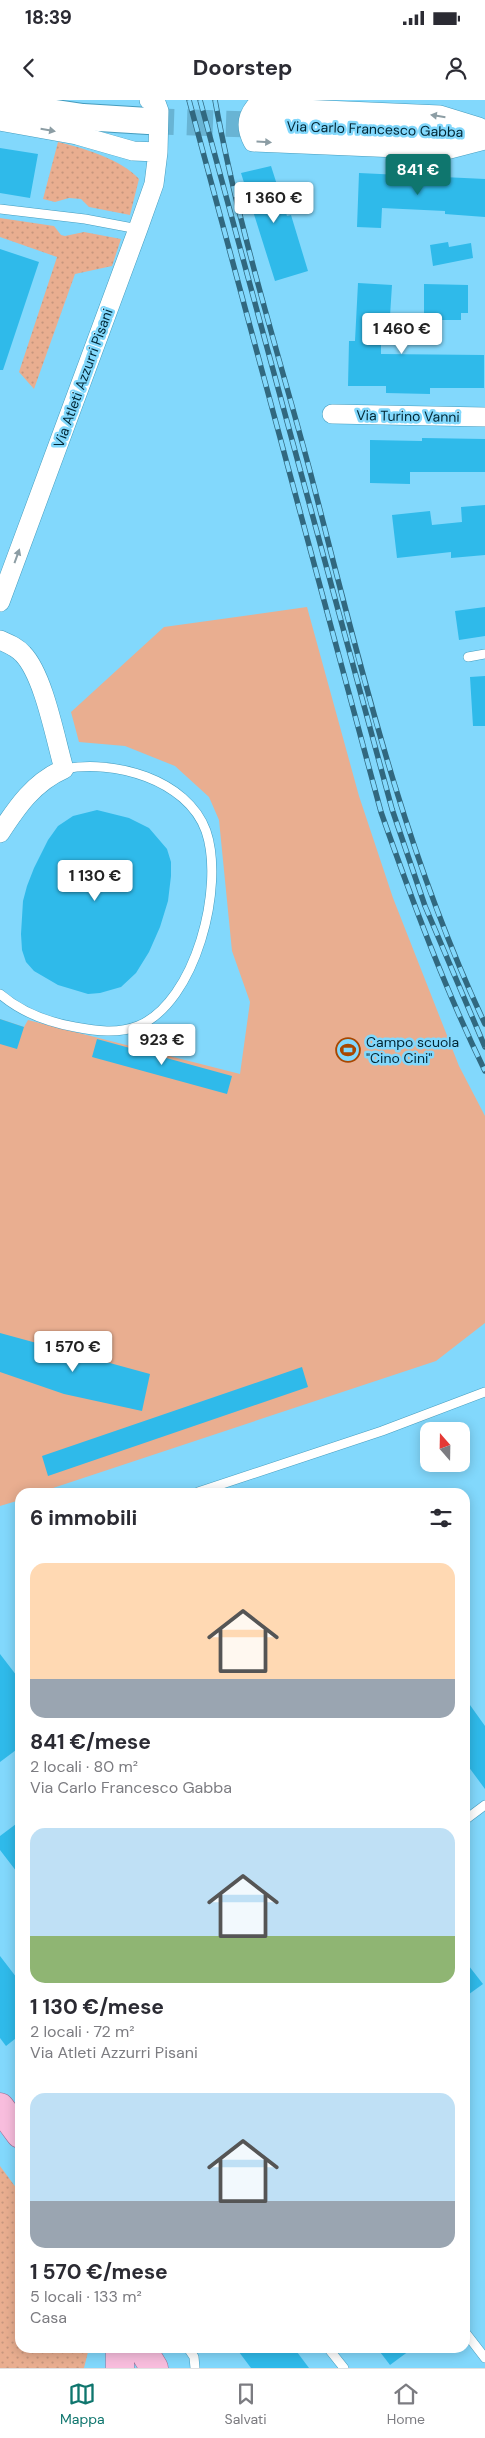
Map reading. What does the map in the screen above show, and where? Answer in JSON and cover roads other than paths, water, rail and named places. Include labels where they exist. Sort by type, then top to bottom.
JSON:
[{"type":"main road","points":[[0,2108],[15,2128]]},
{"type":"main road","points":[[120,2353],[120,2368]]},
{"type":"main road","points":[[145,2353],[154,2368]]},
{"type":"street","points":[[0,105],[83,117],[149,110],[155,100],[159,111],[158,152],[133,151],[77,135],[0,121]]},
{"type":"street","name":"Via Carlo Francesco Gabba","points":[[485,129],[440,115],[328,105],[255,107],[249,114],[247,124],[253,142],[446,150],[485,140]]},
{"type":"street","name":"Via Carlo Francesco Gabba","points":[[265,125],[485,134]]},
{"type":"street","name":"Via Atleti Azzurri Pisani","points":[[0,602],[154,184],[158,152]]},
{"type":"street","name":"Via Turino Vanni","points":[[332,414],[485,417]]},
{"type":"street","points":[[0,640],[13,645],[22,653],[35,671],[64,769],[48,777],[24,798],[0,833]]},
{"type":"lane","points":[[0,209],[85,219],[138,229]]},
{"type":"lane","points":[[468,657],[485,654]]},
{"type":"lane","points":[[0,994],[12,1004],[28,1013],[52,1022],[89,1030],[112,1031],[128,1029],[154,1017],[164,1009],[188,973],[200,943],[209,907],[211,864],[206,831],[192,808],[168,788],[139,775],[92,766],[64,769]]},
{"type":"lane","points":[[210,1488],[382,1431],[485,1392]]},
{"type":"lane","points":[[470,1816],[485,1805]]},
{"type":"lane","points":[[470,2338],[485,2358]]},
{"type":"lane","points":[[191,2353],[194,2357],[195,2368]]},
{"type":"lane","points":[[332,2353],[343,2368]]},
{"type":"tunnel","points":[[148,121],[265,125]]},
{"type":"railway","points":[[189,100],[381,812],[429,943],[485,1071]]},
{"type":"railway","points":[[200,100],[392,809],[425,906],[485,1047]]},
{"type":"railway","points":[[215,100],[235,195],[259,289],[311,475],[385,754],[430,891],[456,958],[485,1024]]},
{"type":"place","name":"Campo scuola \"Cino Cini\"","points":[[348,1050]]}]
